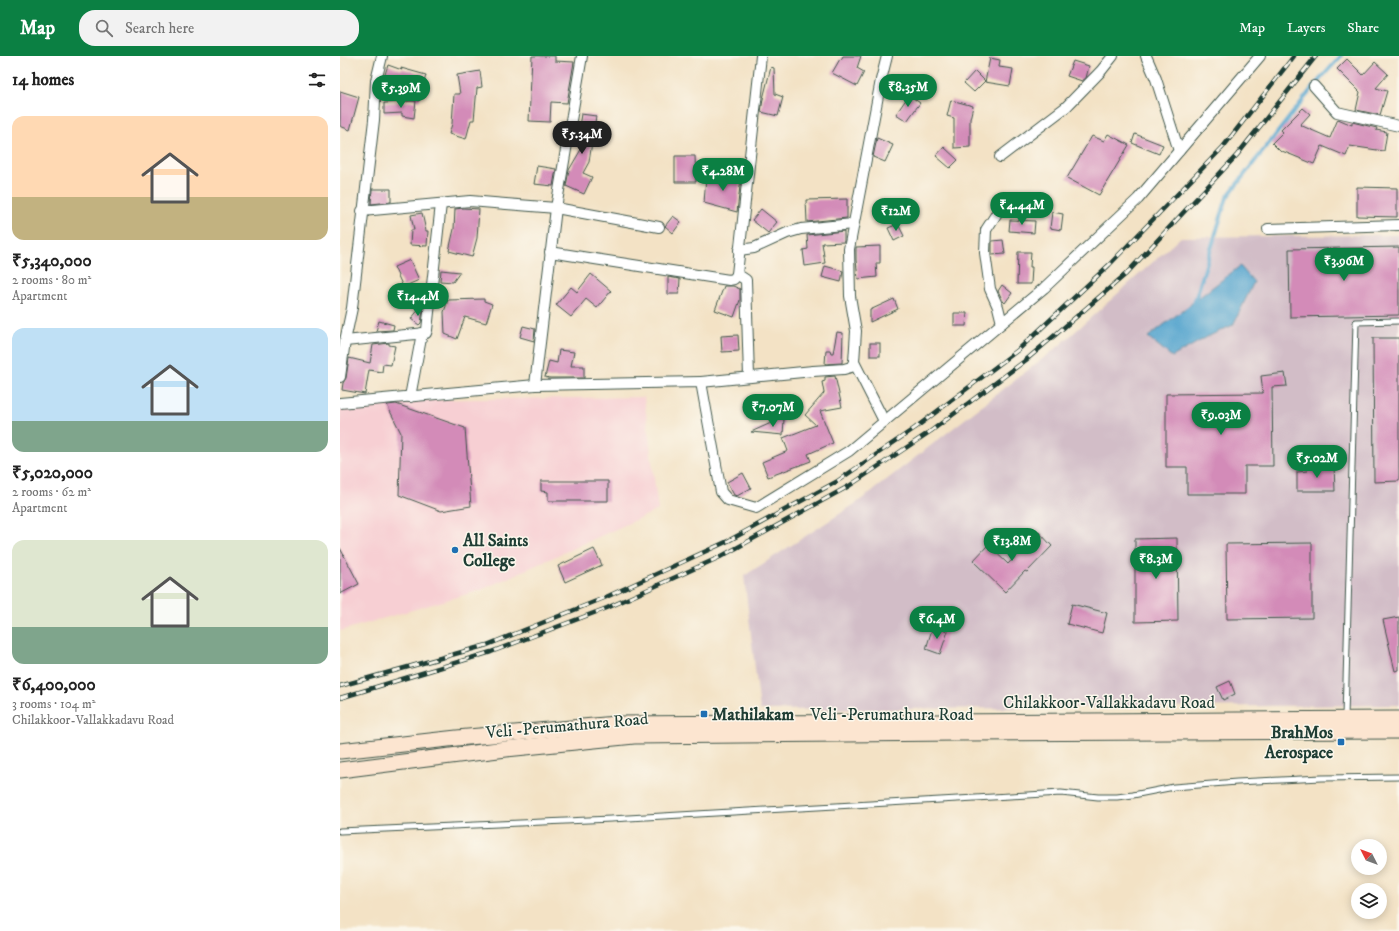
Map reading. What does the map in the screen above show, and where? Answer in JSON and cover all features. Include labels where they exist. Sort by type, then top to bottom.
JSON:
[{"type":"main road","name":"Chilakkoor-Vallakkadavu Road","points":[[340,751],[457,738],[616,724],[738,722],[1399,719]]},
{"type":"main road","name":"Veli -Perumathura Road","points":[[340,770],[506,749],[634,736],[958,732],[1399,731]]},
{"type":"street","points":[[340,377],[345,341],[352,308],[362,211],[374,120],[376,81],[382,56]]},
{"type":"street","points":[[535,385],[556,208],[582,56]]},
{"type":"street","points":[[550,252],[729,280],[734,279],[737,274],[761,56]]},
{"type":"street","points":[[340,403],[535,385],[701,382],[813,370],[844,369],[851,367],[854,362],[856,331],[850,296],[849,249],[880,80],[886,56]]},
{"type":"street","points":[[1000,157],[1066,107],[1101,71],[1113,56]]},
{"type":"street","points":[[1146,56],[1156,79],[1178,152]]},
{"type":"street","points":[[701,382],[721,492],[728,500],[756,508],[849,451],[1044,288],[1138,199],[1260,56]]},
{"type":"street","points":[[1314,86],[1337,112],[1399,126]]},
{"type":"street","points":[[1002,323],[998,307],[990,289],[985,253],[986,230],[999,210],[1010,199]]},
{"type":"street","points":[[362,211],[470,201],[556,208],[659,227]]},
{"type":"street","points":[[345,341],[426,333],[441,204]]},
{"type":"street","points":[[739,250],[754,248],[765,242],[801,229],[853,224]]},
{"type":"street","points":[[1268,229],[1399,225]]},
{"type":"street","points":[[737,274],[746,280],[749,377]]},
{"type":"street","points":[[410,397],[422,333]]},
{"type":"street","points":[[854,362],[884,421]]},
{"type":"lane","points":[[1345,719],[1356,322],[1399,321]]},
{"type":"lane","points":[[340,832],[1061,793],[1098,797],[1117,797],[1174,787],[1236,782],[1322,778],[1399,777]]},
{"type":"shaded area","points":[[1399,235],[1399,705],[760,710],[744,576],[858,502],[1059,346],[1181,237]]},
{"type":"shaded area","name":"All Saints College","points":[[644,397],[658,510],[481,590],[340,631],[340,401]]},
{"type":"water","points":[[1240,266],[1254,282],[1233,325],[1207,337],[1172,357],[1148,337]]},
{"type":"building","points":[[532,56],[555,56],[555,61],[574,62],[567,103],[551,102],[550,122],[529,121]]},
{"type":"building","points":[[843,56],[861,56],[857,68],[864,72],[857,86],[832,73]]},
{"type":"building","points":[[990,58],[1000,60],[999,67],[1013,69],[1010,86],[985,82]]},
{"type":"building","points":[[1347,59],[1363,75],[1375,62],[1388,74],[1376,88],[1387,91],[1380,115],[1356,110],[1360,92],[1337,69]]},
{"type":"building","points":[[1073,61],[1089,66],[1086,78],[1082,81],[1067,76]]},
{"type":"building","points":[[388,65],[402,70],[401,68],[426,75],[419,101],[382,84]]},
{"type":"building","points":[[771,67],[774,68],[775,94],[783,97],[778,116],[761,112]]},
{"type":"building","points":[[480,71],[482,87],[477,88],[474,120],[471,120],[466,139],[449,134],[452,124],[454,94],[460,94],[457,75]]},
{"type":"building","points":[[975,71],[985,81],[974,92],[964,83]]},
{"type":"building","points":[[340,91],[359,97],[350,130],[340,126]]},
{"type":"building","points":[[909,95],[920,103],[907,121],[896,114]]},
{"type":"building","points":[[951,100],[973,106],[970,119],[970,147],[954,148],[954,118],[947,116]]},
{"type":"building","points":[[416,101],[414,118],[402,116],[402,113],[384,114],[384,103]]},
{"type":"building","points":[[1303,108],[1310,114],[1300,125],[1330,138],[1338,119],[1352,125],[1352,122],[1387,132],[1384,151],[1350,146],[1346,156],[1322,146],[1314,164],[1282,151],[1281,152],[1272,143],[1283,132],[1281,130]]},
{"type":"building","points":[[581,114],[596,116],[589,162],[583,173],[592,177],[584,194],[566,186],[569,170],[583,146],[576,145]]},
{"type":"building","points":[[1108,134],[1129,145],[1099,195],[1067,178],[1092,136],[1104,141]]},
{"type":"building","points":[[1135,134],[1163,145],[1159,154],[1132,143]]},
{"type":"building","points":[[877,138],[893,145],[885,162],[873,157]]},
{"type":"building","points":[[944,147],[958,160],[950,168],[936,156]]},
{"type":"building","points":[[675,156],[695,156],[696,182],[675,182]]},
{"type":"building","points":[[537,166],[556,169],[553,186],[534,184]]},
{"type":"building","points":[[706,177],[741,177],[737,212],[704,203]]},
{"type":"building","points":[[1357,187],[1397,188],[1397,217],[1357,216]]},
{"type":"building","points":[[372,189],[391,189],[391,202],[371,204]]},
{"type":"building","points":[[847,199],[847,218],[807,222],[806,200]]},
{"type":"building","points":[[455,209],[479,209],[477,238],[472,257],[449,251],[454,229]]},
{"type":"building","points":[[761,209],[777,222],[768,233],[752,220]]},
{"type":"building","points":[[1052,212],[1063,214],[1061,230],[1050,228]]},
{"type":"building","points":[[422,213],[426,231],[428,231],[427,246],[410,245],[411,230],[414,230],[411,215]]},
{"type":"building","points":[[673,216],[681,222],[673,233],[665,226]]},
{"type":"building","points":[[1010,220],[1035,221],[1034,233],[1009,231]]},
{"type":"building","points":[[898,224],[904,236],[894,241],[888,228]]},
{"type":"building","points":[[844,231],[844,242],[822,243],[825,263],[805,266],[803,250],[808,249],[807,235]]},
{"type":"building","points":[[1003,240],[1005,254],[992,255],[992,241]]},
{"type":"building","points":[[880,246],[880,263],[876,263],[877,277],[858,279],[856,247]]},
{"type":"building","points":[[1399,247],[1399,315],[1290,317],[1289,249]]},
{"type":"building","points":[[1018,252],[1031,252],[1031,284],[1017,284]]},
{"type":"building","points":[[410,260],[419,280],[403,287],[394,267]]},
{"type":"building","points":[[825,266],[843,271],[841,282],[822,277]]},
{"type":"building","points":[[441,270],[460,272],[453,282],[440,281]]},
{"type":"building","points":[[591,274],[611,291],[597,308],[586,299],[571,317],[556,305],[571,287],[577,292]]},
{"type":"building","points":[[668,277],[680,279],[679,294],[668,294]]},
{"type":"building","points":[[1002,285],[1012,293],[1005,303],[998,291]]},
{"type":"building","points":[[724,286],[733,286],[740,289],[740,300],[734,317],[715,310]]},
{"type":"building","points":[[484,299],[484,301],[492,304],[486,323],[465,317],[457,339],[445,334],[444,312],[448,300]]},
{"type":"building","points":[[894,299],[898,309],[870,322],[870,310]]},
{"type":"building","points":[[420,308],[423,310],[421,323],[419,325],[411,319]]},
{"type":"building","points":[[954,313],[967,313],[966,326],[954,326]]},
{"type":"building","points":[[379,321],[394,325],[393,330],[376,331]]},
{"type":"building","points":[[523,326],[535,329],[534,341],[520,337]]},
{"type":"building","points":[[837,332],[843,333],[842,363],[825,364],[826,350],[830,350],[831,353],[833,353]]},
{"type":"building","points":[[738,335],[739,351],[722,352],[721,336]]},
{"type":"building","points":[[1373,338],[1399,338],[1399,481],[1374,482]]},
{"type":"building","points":[[389,343],[389,345],[395,346],[391,365],[383,364],[382,372],[369,370],[365,394],[342,390],[343,383],[346,378],[349,358],[370,363],[373,345]]},
{"type":"building","points":[[870,343],[880,343],[880,356],[870,356]]},
{"type":"building","points":[[559,350],[574,352],[571,366],[584,366],[584,378],[545,377],[549,361],[557,363]]},
{"type":"building","points":[[1285,373],[1287,386],[1272,387],[1273,466],[1245,466],[1245,494],[1187,494],[1187,467],[1166,467],[1166,394],[1263,393],[1261,376]]},
{"type":"building","points":[[835,376],[842,407],[820,411],[833,443],[808,454],[811,461],[768,477],[762,462],[788,451],[783,438],[816,425],[805,415],[824,393],[822,382],[825,381],[825,377]]},
{"type":"building","points":[[396,404],[465,428],[471,506],[441,511],[399,495],[401,433],[387,405]]},
{"type":"building","points":[[771,418],[784,419],[783,435],[751,432],[771,423]]},
{"type":"building","points":[[1307,466],[1334,466],[1335,491],[1297,491],[1297,472],[1307,471]]},
{"type":"building","points":[[743,473],[751,488],[737,496],[734,495],[727,482]]},
{"type":"building","points":[[541,481],[608,481],[608,501],[548,501],[548,492],[541,491]]},
{"type":"building","points":[[1039,532],[1052,546],[1005,592],[973,561],[988,545],[1008,564]]},
{"type":"building","points":[[1177,538],[1178,621],[1135,622],[1135,539]]},
{"type":"building","points":[[1312,543],[1312,618],[1227,619],[1226,544]]},
{"type":"building","points":[[340,548],[359,584],[340,594]]},
{"type":"building","points":[[594,549],[602,565],[565,582],[558,566]]},
{"type":"building","points":[[1072,604],[1107,613],[1102,633],[1067,624]]},
{"type":"building","points":[[1399,617],[1399,670],[1395,671],[1383,620]]},
{"type":"building","points":[[933,626],[948,631],[940,654],[926,649]]},
{"type":"building","points":[[1230,681],[1235,694],[1223,700],[1217,687]]},
{"type":"waterway","points":[[1194,304],[1227,197],[1314,86],[1341,56]]},
{"type":"railway","points":[[340,686],[487,645],[604,598],[728,541],[836,482],[915,428],[1018,350],[1109,265],[1223,147],[1294,56]]},
{"type":"railway","points":[[340,698],[491,652],[607,608],[720,557],[849,486],[931,431],[1026,360],[1126,274],[1237,155],[1316,56]]},
{"type":"place","name":"All Saints College","points":[[455,550]]},
{"type":"place","name":"Mathilakam","points":[[704,714]]},
{"type":"place","name":"BrahMos Aerospace","points":[[1341,742]]}]
